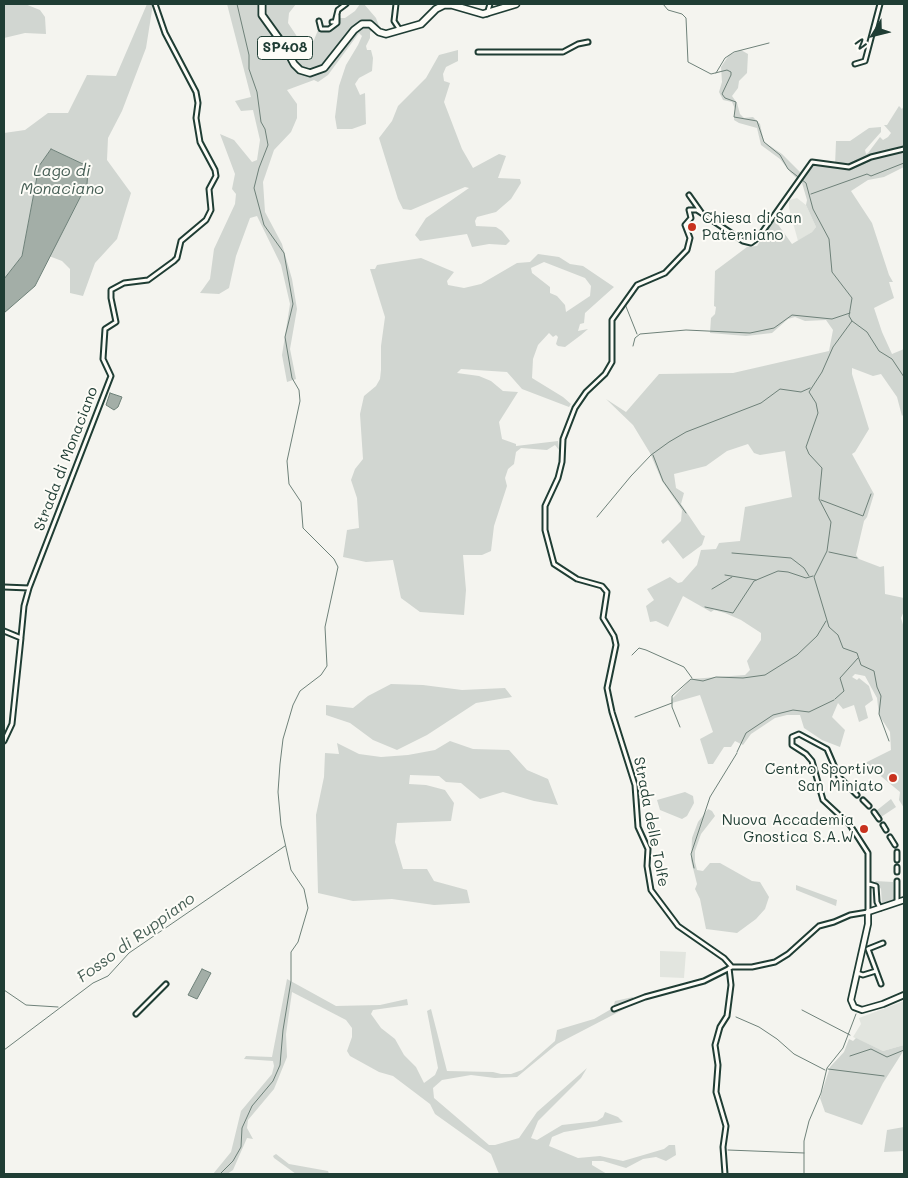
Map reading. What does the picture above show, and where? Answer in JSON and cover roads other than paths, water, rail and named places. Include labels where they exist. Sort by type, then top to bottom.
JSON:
[{"type":"main road","name":"SP408","points":[[262,4],[263,16],[286,48],[294,65],[306,72],[315,72],[324,68],[360,25],[369,24],[384,34],[400,31],[423,24],[436,9],[444,5],[487,14]]},
{"type":"main road","points":[[487,14],[516,4]]},
{"type":"street","name":"Strada di Monaciano","points":[[29,588],[111,376],[103,359],[105,330],[116,322],[111,290],[124,284],[148,280],[174,261],[177,258],[181,241],[206,220],[212,207],[209,189],[216,176],[215,170],[200,142],[196,118],[198,103],[196,92],[169,41],[155,4]]},
{"type":"street","points":[[332,22],[335,22],[338,10],[346,4]]},
{"type":"street","points":[[396,4],[394,20],[400,31]]},
{"type":"street","points":[[487,14],[490,4]]},
{"type":"street","points":[[855,64],[865,62],[880,4]]},
{"type":"street","points":[[319,21],[321,29],[329,29],[337,23],[337,15]]},
{"type":"street","points":[[478,52],[563,52],[578,44],[588,42]]},
{"type":"street","points":[[689,195],[701,212],[743,242],[751,243],[758,238],[809,164],[814,161],[849,167],[870,157],[904,149]]},
{"type":"street","name":"Strada delle Tolfe","points":[[701,212],[694,208],[689,210],[691,218],[685,225],[690,238],[687,250],[665,273],[637,285],[615,315],[611,328],[612,362],[605,374],[586,392],[575,408],[565,432],[562,462],[545,506],[544,517],[548,551],[554,564],[577,579],[602,586],[607,592],[604,618],[614,636],[616,645],[607,688],[614,719],[635,784],[638,827],[648,849],[647,866],[651,890],[678,926],[724,958],[730,968]]},
{"type":"street","points":[[4,587],[29,588],[24,607],[12,724],[4,741]]},
{"type":"street","points":[[4,631],[21,638]]},
{"type":"street","points":[[848,786],[839,777],[827,750],[799,734],[791,738],[792,745],[805,753],[812,761],[823,800],[850,825],[868,852],[868,924]]},
{"type":"street","points":[[853,791],[857,795]]},
{"type":"street","points":[[863,800],[869,806]]},
{"type":"street","points":[[874,812],[879,819]]},
{"type":"street","points":[[883,825],[886,830]]},
{"type":"street","points":[[890,837],[894,845]]},
{"type":"street","points":[[897,852],[897,860]]},
{"type":"street","points":[[897,867],[897,872]]},
{"type":"street","points":[[897,881],[897,903]]},
{"type":"street","points":[[869,884],[876,886],[877,902],[881,909]]},
{"type":"street","points":[[614,1009],[645,997],[704,981],[730,968],[752,967],[775,962],[788,954],[820,926],[850,914],[874,911],[904,900]]},
{"type":"street","points":[[874,911],[868,924],[851,999],[856,1008],[862,1010],[904,995]]},
{"type":"street","points":[[881,984],[868,950],[883,943]]},
{"type":"street","points":[[725,1174],[723,1147],[726,1126],[716,1092],[718,1065],[715,1045],[720,1027],[727,1016],[731,985],[730,968]]},
{"type":"street","points":[[857,974],[876,971]]},
{"type":"street","points":[[136,1014],[166,984]]},
{"type":"water","name":"Lago di Monaciano","points":[[51,149],[83,164],[88,170],[87,184],[35,286],[4,313],[4,279],[22,256],[39,166]]},
{"type":"water","points":[[110,393],[122,397],[118,407],[114,410],[106,405]]},
{"type":"water","points":[[202,969],[211,973],[197,999],[188,995]]},
{"type":"waterway","points":[[220,1174],[233,1161],[241,1147],[242,1128],[252,1106],[273,1081],[280,1065],[283,1030],[291,981],[291,952],[298,942],[308,908],[304,889],[291,870],[281,825],[278,792],[280,764],[283,739],[293,705],[300,691],[321,675],[327,666],[325,627],[338,567],[334,559],[303,528],[301,502],[289,484],[287,461],[300,401],[299,390],[292,378],[285,337],[293,304],[284,253],[264,225],[254,188],[268,145],[265,129],[261,122],[257,92],[249,69],[249,55],[237,4]]},
{"type":"waterway","points":[[663,4],[668,10],[682,14],[686,18],[688,62],[711,74],[727,70],[731,72],[722,94],[725,98],[736,102],[734,117],[757,121],[764,142],[780,155],[788,169],[806,183],[813,209],[829,239],[832,272],[852,298],[849,316],[852,321],[833,347],[822,372],[809,392],[816,403],[818,413],[806,447],[809,454],[822,468],[819,499],[831,522],[827,551],[814,577],[829,627],[838,635],[843,648],[857,653],[861,665],[874,671],[881,696],[879,714],[889,741]]},
{"type":"waterway","points":[[716,73],[725,58],[734,52],[769,43]]},
{"type":"waterway","points":[[811,194],[867,174],[871,176],[904,163]]},
{"type":"waterway","points":[[625,304],[637,334]]},
{"type":"waterway","points":[[633,346],[635,338],[640,334],[686,330],[750,333],[774,328],[792,315],[832,319],[850,313]]},
{"type":"waterway","points":[[852,321],[867,332],[879,351],[892,359],[904,377]]},
{"type":"waterway","points":[[597,517],[651,455],[669,442],[686,432],[761,403],[780,389],[801,392],[810,388]]},
{"type":"waterway","points":[[653,455],[663,481],[686,513]]},
{"type":"waterway","points":[[821,500],[863,516],[871,494]]},
{"type":"waterway","points":[[829,552],[857,558]]},
{"type":"waterway","points":[[732,553],[791,558],[804,568],[809,576]]},
{"type":"waterway","points":[[705,607],[733,613],[754,581],[778,571],[806,578],[813,576]]},
{"type":"waterway","points":[[725,575],[756,580]]},
{"type":"waterway","points":[[712,589],[732,577]]},
{"type":"waterway","points":[[680,727],[672,707],[672,696],[691,679],[703,681],[716,677],[743,678],[765,675],[797,655],[817,636],[826,621]]},
{"type":"waterway","points":[[632,655],[639,648],[646,650],[684,667],[692,678]]},
{"type":"waterway","points":[[835,699],[844,691],[840,678],[858,658]]},
{"type":"waterway","points":[[737,752],[746,733],[773,715],[793,710],[809,712],[834,700]]},
{"type":"waterway","points":[[635,717],[672,703]]},
{"type":"waterway","points":[[694,868],[691,854],[710,797],[737,753]]},
{"type":"waterway","name":"Fosso di Ruppiano","points":[[4,1050],[93,983],[108,976],[129,953],[285,846]]},
{"type":"waterway","points":[[4,990],[26,1005],[58,1007]]},
{"type":"waterway","points":[[802,1010],[850,1035]]},
{"type":"waterway","points":[[804,1174],[804,1141],[809,1121],[821,1093],[827,1068],[843,1048],[856,1014]]},
{"type":"waterway","points":[[736,1017],[759,1027],[794,1054],[825,1070]]},
{"type":"waterway","points":[[850,1056],[871,1049],[887,1057],[904,1050]]},
{"type":"waterway","points":[[828,1069],[884,1076]]},
{"type":"waterway","points":[[728,1150],[804,1153]]},
{"type":"place","name":"Chiesa di San Paterniano","points":[[692,227]]},
{"type":"place","name":"Centro Sportivo San Miniato","points":[[893,778]]},
{"type":"place","name":"Nuova Accademia Gnostica S.A.W","points":[[864,829]]}]
